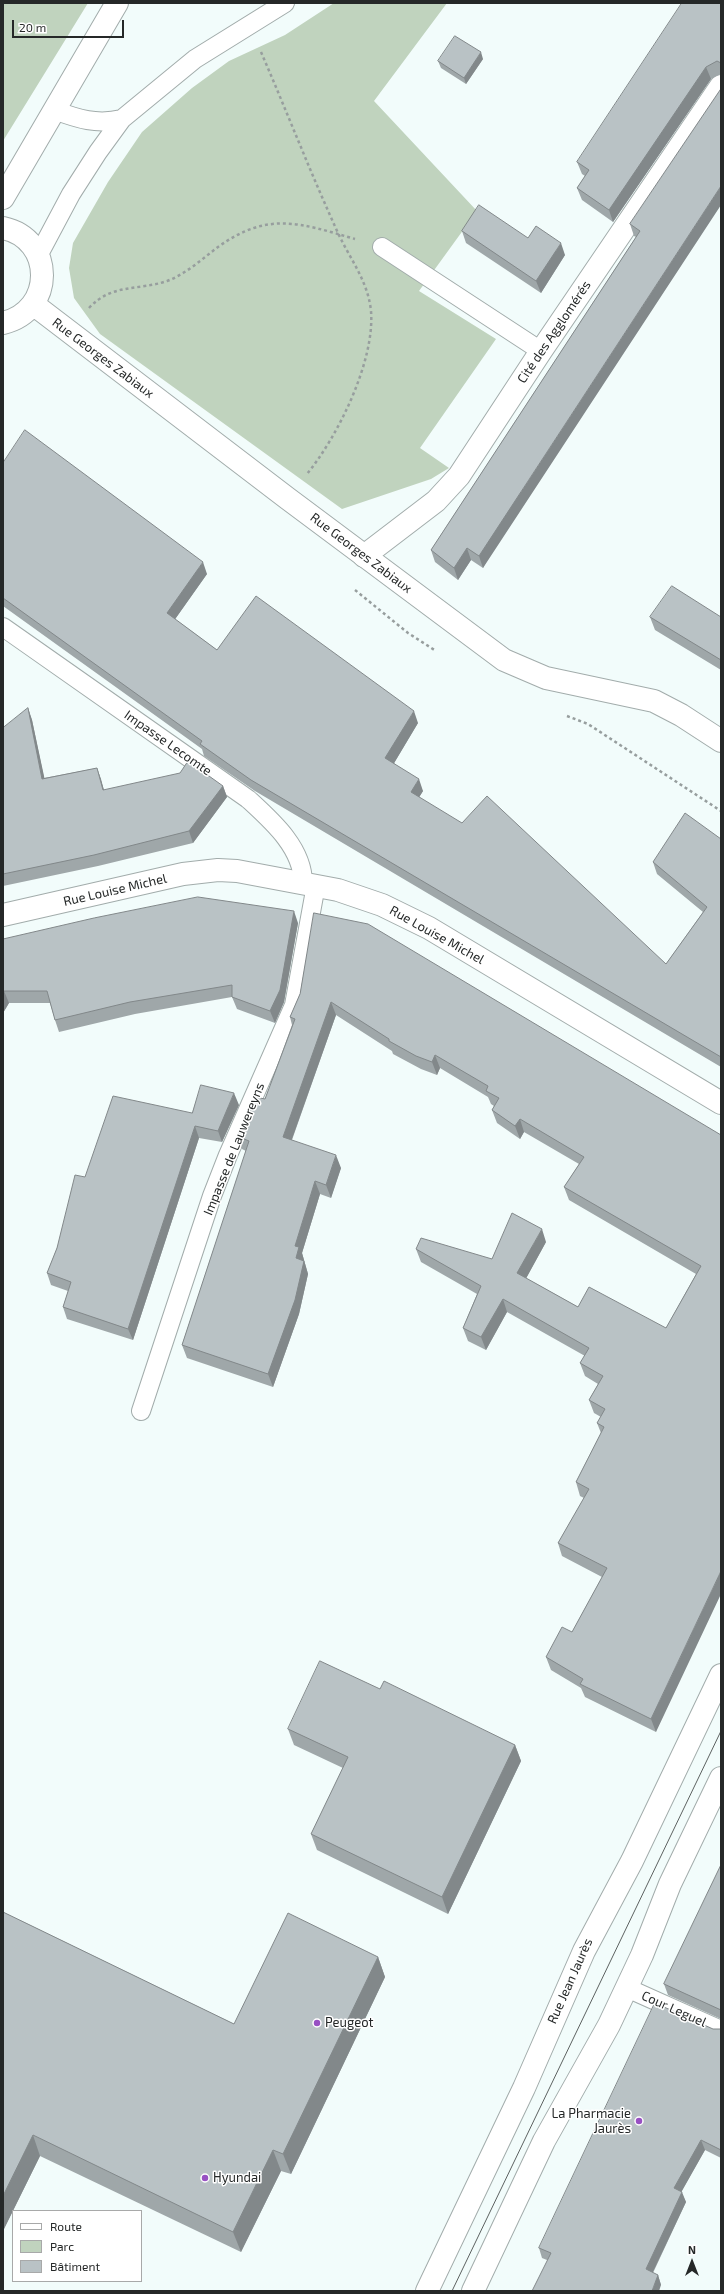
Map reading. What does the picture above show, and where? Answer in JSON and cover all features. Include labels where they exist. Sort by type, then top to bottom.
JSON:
[{"type":"street","points":[[3,198],[117,3]]},
{"type":"street","name":"Cité des Agglomérés","points":[[364,556],[436,501],[459,476],[541,351],[721,86]]},
{"type":"street","points":[[3,228],[23,236],[38,256],[42,268],[42,281],[39,293],[33,304],[23,314],[3,323]]},
{"type":"street","name":"Rue Georges Zabiaux","points":[[33,304],[287,498],[504,660],[546,678],[654,702],[681,715],[721,741]]},
{"type":"street","name":"Rue Louise Michel","points":[[3,915],[201,871],[237,871],[310,884],[382,905],[429,928],[721,1103]]},
{"type":"street","name":"Rue Jean Jaurès","points":[[427,2291],[521,2094],[574,1971],[632,1861],[721,1675]]},
{"type":"street","points":[[473,2291],[544,2141],[593,2056],[627,1988],[670,1884],[719,1788]]},
{"type":"lane","points":[[38,256],[71,194],[98,152],[122,119],[195,59],[249,23],[285,3]]},
{"type":"lane","points":[[54,110],[90,122],[108,122],[122,119]]},
{"type":"lane","points":[[382,246],[541,351]]},
{"type":"lane","name":"Impasse Lecomte","points":[[3,627],[248,799],[277,827],[296,852],[303,871],[310,884]]},
{"type":"lane","name":"Impasse de Lauwereyns","points":[[141,1411],[212,1196],[228,1155],[294,1005],[310,884]]},
{"type":"lane","name":"Cour Leguel","points":[[627,1988],[721,2030]]},
{"type":"path","points":[[249,23],[339,234],[362,278],[368,294],[371,311],[369,343],[365,360],[339,427],[318,460],[287,498]]},
{"type":"path","points":[[68,331],[94,303],[106,294],[167,281],[181,274],[232,237],[247,229],[283,222],[299,223],[382,246]]},
{"type":"path","points":[[353,589],[408,633],[441,654]]},
{"type":"path","points":[[560,714],[588,724],[721,811]]},
{"type":"green space","points":[[3,3],[88,3],[3,141]]},
{"type":"green space","points":[[334,3],[447,3],[374,101],[477,211],[419,291],[496,339],[420,448],[449,468],[431,479],[342,509],[100,334],[74,298],[69,268],[73,243],[108,182],[142,132],[192,88],[229,61],[285,35]]},
{"type":"building","points":[[682,3],[721,3],[721,63],[717,61],[706,67],[609,210],[577,188],[589,170],[577,162]]},
{"type":"building","points":[[455,36],[481,52],[464,78],[438,61]]},
{"type":"building","points":[[721,89],[721,186],[479,556],[467,548],[454,568],[431,550],[640,231],[630,224]]},
{"type":"building","points":[[479,205],[528,238],[536,226],[561,243],[536,281],[462,231]]},
{"type":"building","points":[[25,430],[203,562],[167,613],[217,650],[256,596],[414,711],[385,758],[419,779],[411,792],[462,823],[487,796],[666,964],[707,907],[653,862],[685,813],[721,839],[721,1057],[251,780],[200,744],[202,741],[3,598],[3,463]]},
{"type":"building","points":[[672,586],[721,617],[721,660],[650,617]]},
{"type":"building","points":[[28,708],[42,779],[97,768],[103,790],[180,773],[188,761],[223,786],[189,831],[94,855],[3,874],[3,728]]},
{"type":"building","points":[[198,897],[294,911],[280,990],[270,1011],[232,997],[232,985],[130,1002],[55,1020],[47,991],[4,991],[3,994],[3,939],[94,918]]},
{"type":"building","points":[[314,913],[368,924],[721,1135],[721,1571],[651,1719],[580,1684],[583,1679],[546,1657],[562,1627],[572,1632],[607,1568],[558,1543],[589,1489],[576,1482],[604,1427],[597,1423],[605,1409],[589,1400],[603,1376],[580,1363],[589,1348],[503,1299],[481,1337],[463,1328],[481,1286],[416,1249],[421,1238],[492,1259],[512,1213],[542,1229],[517,1273],[578,1307],[589,1287],[666,1328],[701,1266],[564,1187],[584,1157],[520,1119],[515,1126],[492,1110],[499,1098],[486,1091],[488,1086],[435,1055],[432,1062],[416,1056],[389,1041],[389,1039],[331,1002],[283,1137],[336,1155],[326,1185],[315,1181],[295,1246],[299,1247],[296,1258],[304,1261],[295,1300],[268,1374],[182,1345],[249,1141],[237,1136],[255,1097],[265,1099],[295,1019],[290,1017],[300,994]]},
{"type":"building","points":[[201,1085],[234,1093],[218,1131],[195,1126],[128,1329],[63,1307],[71,1282],[47,1273],[57,1248],[75,1175],[85,1177],[113,1096],[192,1113]]},
{"type":"building","points":[[320,1661],[380,1689],[384,1681],[515,1745],[442,1897],[311,1834],[348,1757],[288,1729]]},
{"type":"building","points":[[721,1865],[721,2010],[664,1984]]},
{"type":"building","points":[[3,1912],[234,2024],[288,1913],[378,1957],[283,2154],[273,2150],[233,2232],[33,2135],[3,2196]]},
{"type":"building","points":[[655,2003],[713,2029],[721,2029],[721,2150],[701,2140],[674,2188],[682,2192],[646,2269],[658,2275],[652,2291],[532,2291],[551,2253],[539,2248]]},
{"type":"tram line","points":[[452,2291],[721,1731]]},
{"type":"place","name":"Peugeot","points":[[317,2023]]},
{"type":"place","name":"La Pharmacie Jaurès","points":[[639,2121]]},
{"type":"place","name":"Hyundai","points":[[205,2178]]}]
